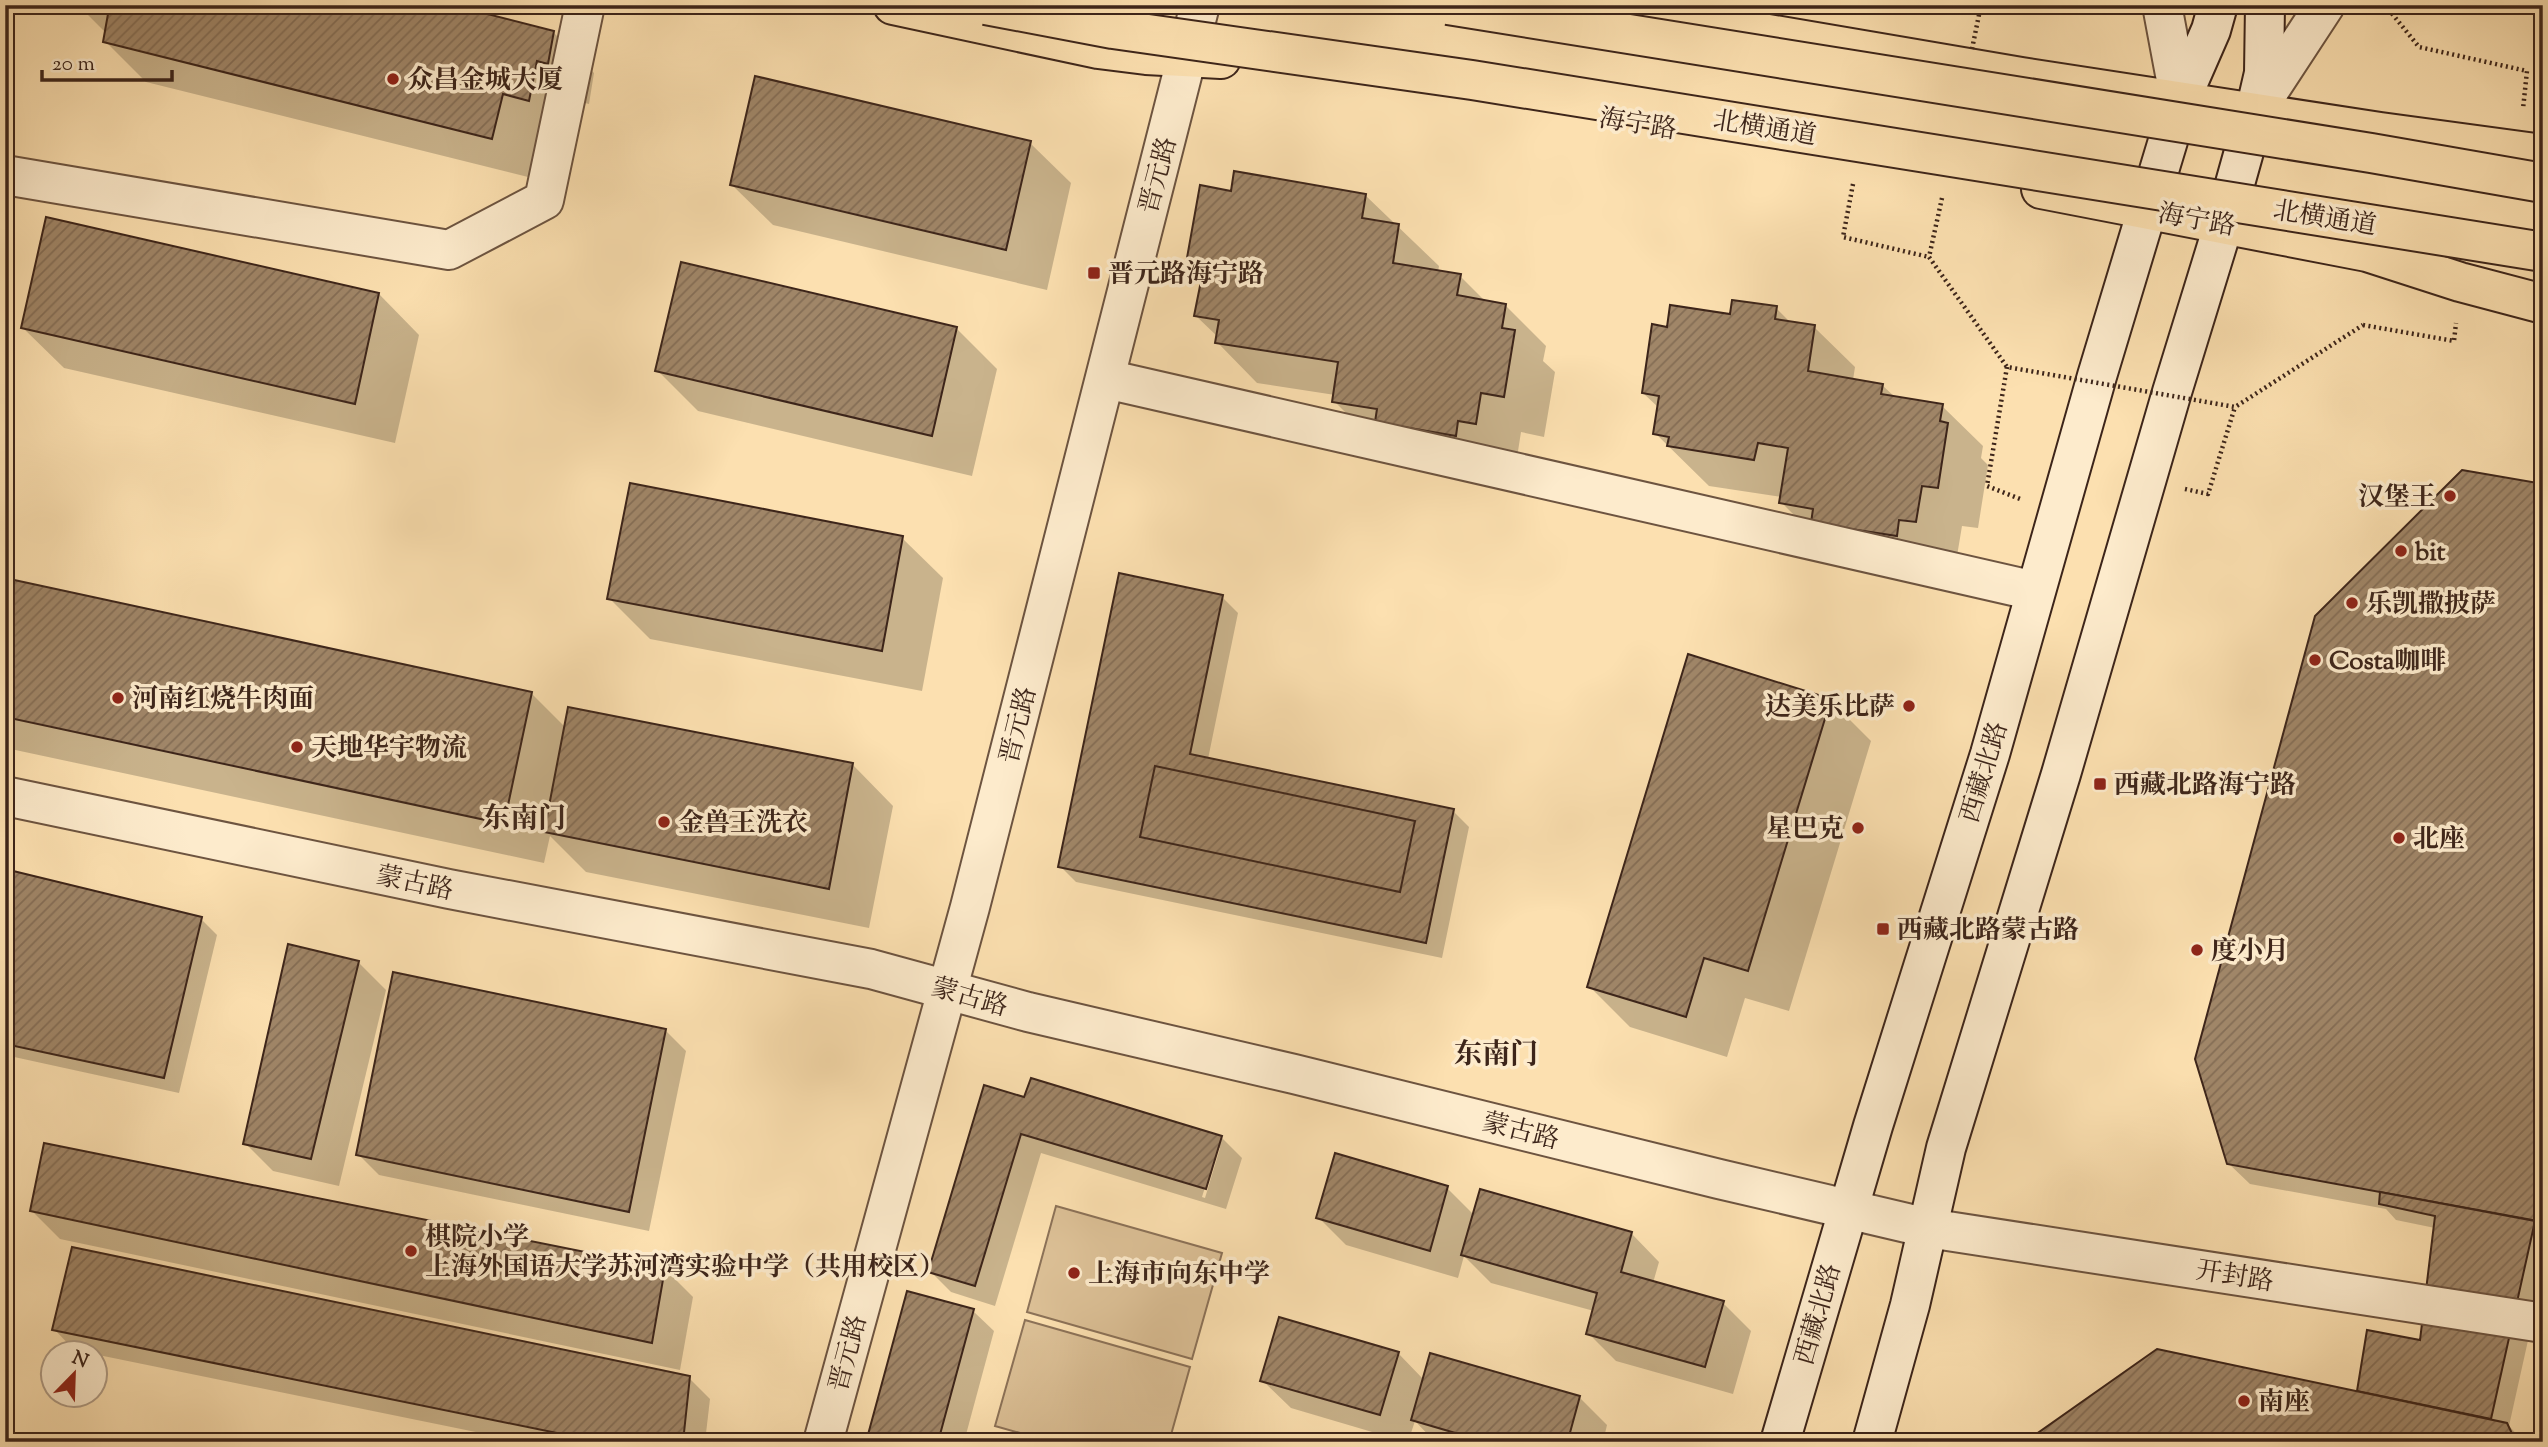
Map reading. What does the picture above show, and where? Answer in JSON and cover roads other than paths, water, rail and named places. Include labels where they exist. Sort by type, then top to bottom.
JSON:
[{"type":"main road","name":"海宁路","points":[[893,5],[1098,49],[1277,65],[1997,180],[2367,252],[2460,282],[2543,304]]},
{"type":"main road","name":"北横通道","points":[[986,5],[1113,29],[1486,83],[2543,252]]},
{"type":"main road","points":[[1448,5],[2543,183]]},
{"type":"main road","points":[[1598,5],[2021,77],[2543,154]]},
{"type":"street","points":[[5,175],[449,250],[544,200],[585,5]]},
{"type":"street","name":"晋元路","points":[[823,1442],[948,989],[1106,379],[1130,276],[1189,58],[1200,5]]},
{"type":"street","name":"西藏北路","points":[[2162,5],[2180,101]]},
{"type":"street","name":"西藏北路","points":[[1780,1442],[1848,1210],[1990,754],[2035,591],[2180,101],[2218,5]]},
{"type":"street","points":[[1872,1442],[1895,1364],[1946,1148],[2057,786],[2255,112],[2264,73],[2265,5]]},
{"type":"street","points":[[2255,112],[2325,5]]},
{"type":"street","points":[[1106,379],[2035,591]]},
{"type":"street","name":"蒙古路","points":[[5,796],[449,889],[871,970],[1028,1012],[1928,1228]]},
{"type":"street","name":"开封路","points":[[1928,1228],[2543,1323]]},
{"type":"place","name":"众昌金城大厦","points":[[393,79]]},
{"type":"place","name":"晋元路海宁路","points":[[1094,273]]},
{"type":"place","name":"汉堡王","points":[[2450,496]]},
{"type":"place","name":"bit","points":[[2401,551]]},
{"type":"place","name":"乐凯撒披萨","points":[[2352,603]]},
{"type":"place","name":"Costa咖啡","points":[[2315,660]]},
{"type":"place","name":"河南红烧牛肉面","points":[[118,698]]},
{"type":"place","name":"达美乐比萨","points":[[1909,706]]},
{"type":"place","name":"天地华宇物流","points":[[297,747]]},
{"type":"place","name":"西藏北路海宁路","points":[[2100,784]]},
{"type":"place","name":"金兽王洗衣","points":[[664,822]]},
{"type":"place","name":"星巴克","points":[[1858,828]]},
{"type":"place","name":"北座","points":[[2399,838]]},
{"type":"place","name":"西藏北路蒙古路","points":[[1883,929]]},
{"type":"place","name":"度小月","points":[[2197,950]]},
{"type":"place","name":"棋院小学 上海外国语大学苏河湾实验中学（共用校区）","points":[[411,1251]]},
{"type":"place","name":"上海市向东中学","points":[[1074,1273]]},
{"type":"place","name":"南座","points":[[2244,1401]]},
{"type":"district","name":"东南门","points":[[524,817]]},
{"type":"district","name":"东南门","points":[[1496,1053]]}]
